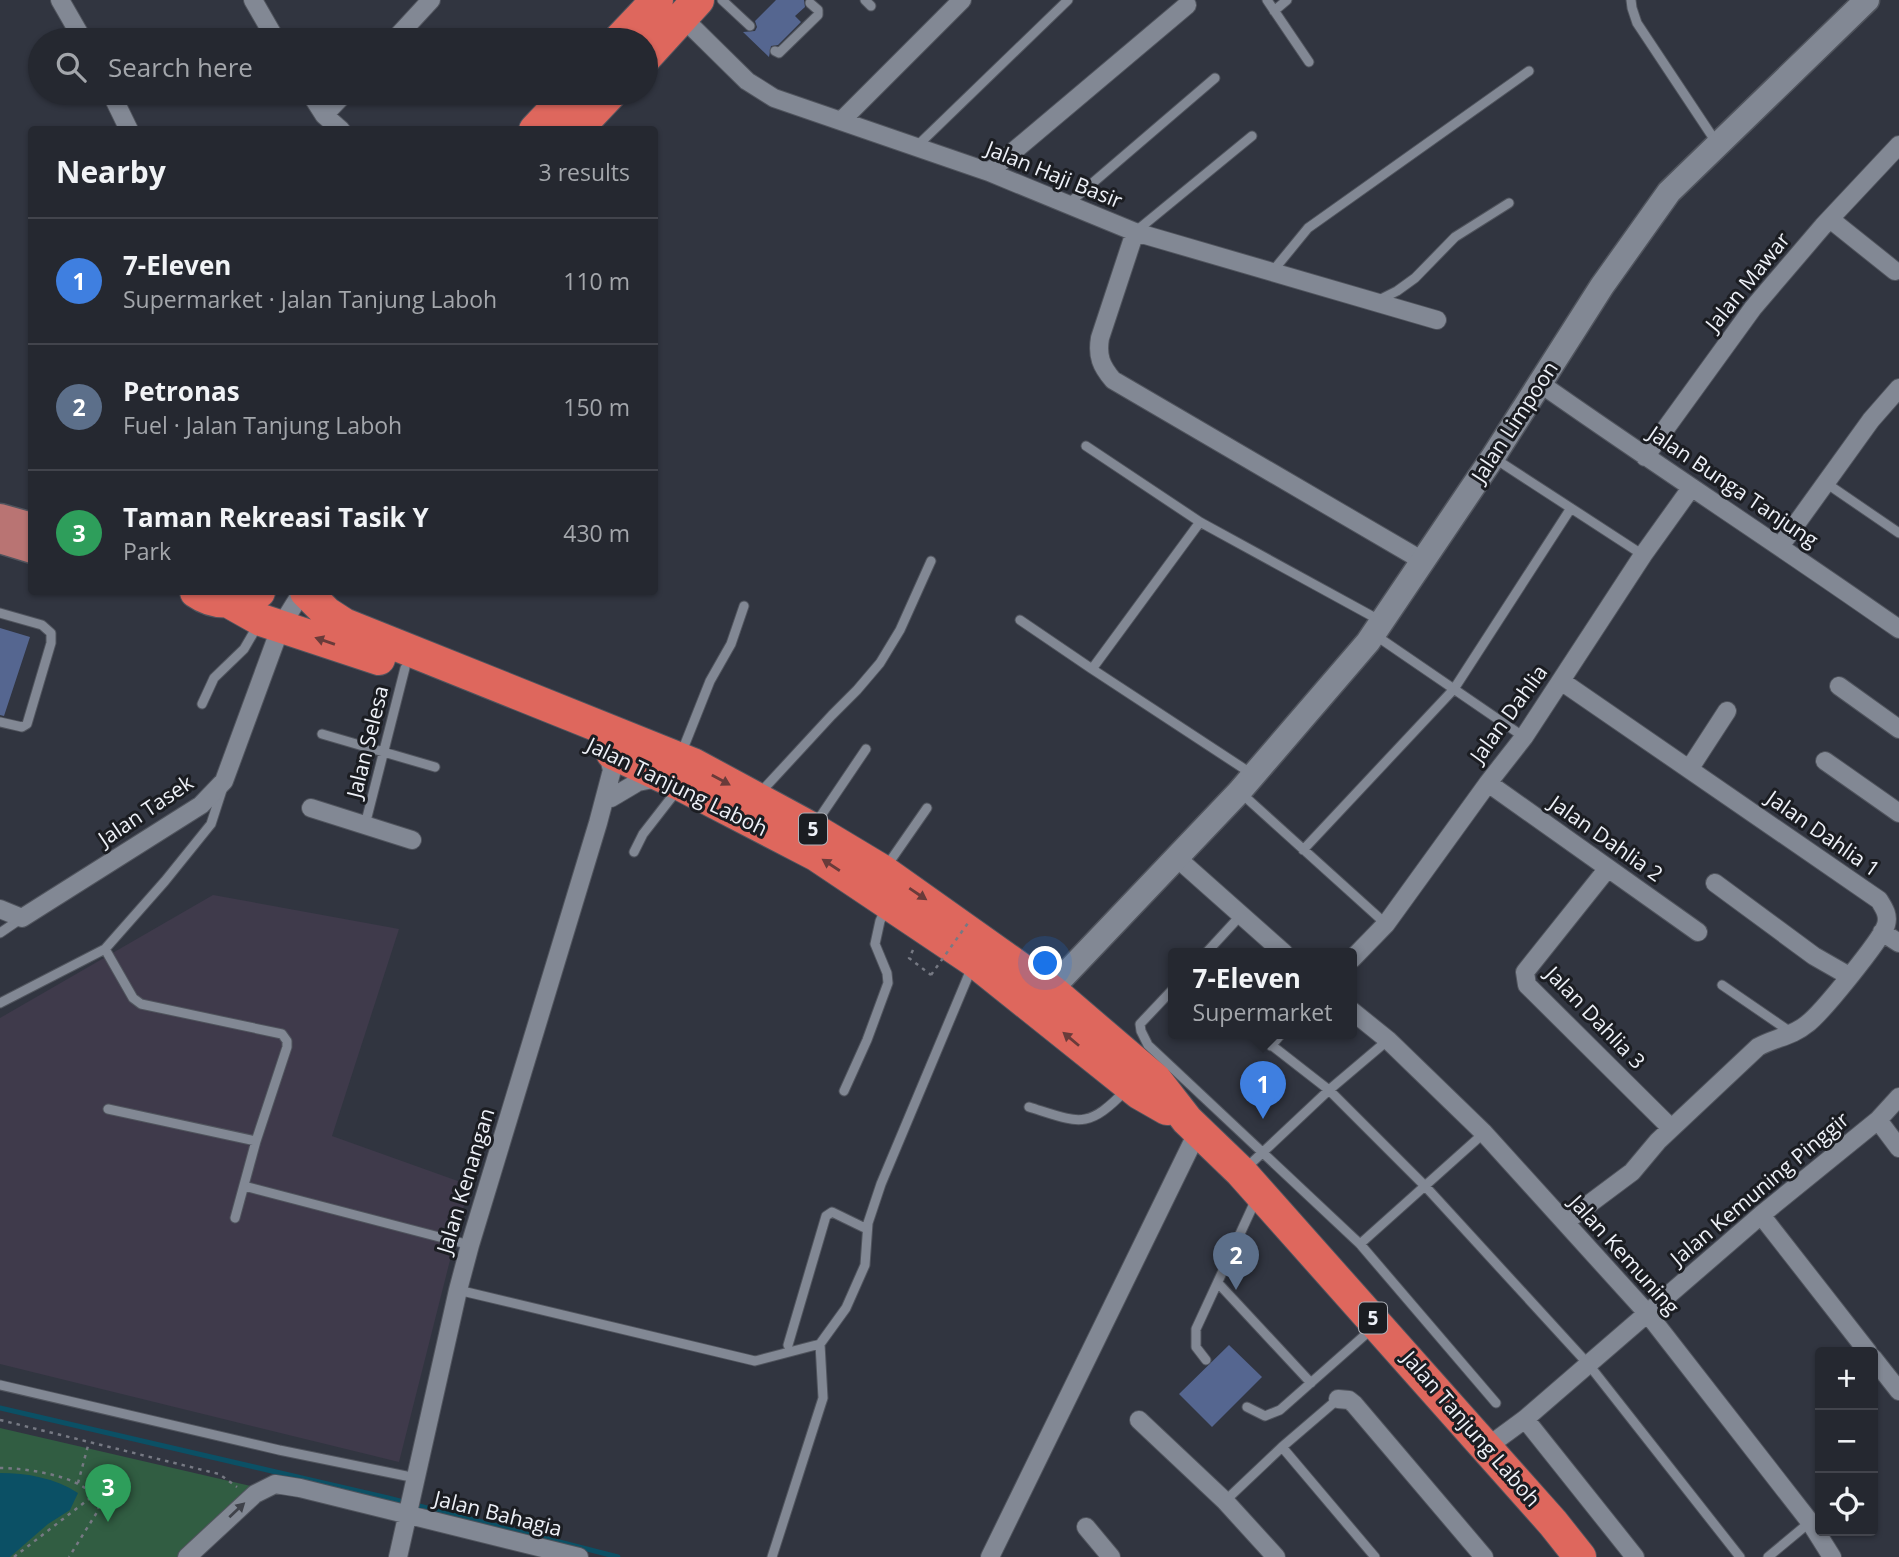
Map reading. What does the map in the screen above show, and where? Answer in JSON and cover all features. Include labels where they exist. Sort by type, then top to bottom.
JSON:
[{"type":"highway","points":[[631,28],[657,0]]},
{"type":"highway","points":[[648,28],[660,16],[690,9]]},
{"type":"highway","points":[[658,44],[690,9]]},
{"type":"highway","points":[[539,126],[559,105]]},
{"type":"highway","points":[[580,126],[600,105]]},
{"type":"highway","points":[[203,595],[229,602],[245,599],[267,612]]},
{"type":"highway","name":"Jalan Tanjung Laboh","points":[[307,595],[327,613],[345,624],[676,774],[816,855],[974,961],[1043,999],[1130,1086],[1192,1125],[1255,1172],[1378,1324],[1580,1557]]},
{"type":"highway","name":"Jalan Tanjung Laboh","points":[[267,612],[405,668],[624,751]]},
{"type":"highway","name":"Jalan Tanjung Laboh","points":[[676,774],[755,798],[883,871],[1043,999],[1156,1080],[1192,1125]]},
{"type":"main road","points":[[0,518],[28,526]]},
{"type":"main road","points":[[0,539],[28,548]]},
{"type":"street","points":[[60,0],[76,28]]},
{"type":"street","points":[[253,0],[269,28]]},
{"type":"street","points":[[405,28],[432,0]]},
{"type":"street","points":[[841,121],[962,0]]},
{"type":"street","name":"Jalan Limpoon","points":[[1043,999],[1246,783],[1378,628],[1541,384],[1602,286],[1669,192],[1867,0]]},
{"type":"street","points":[[989,172],[1187,5]]},
{"type":"street","name":"Jalan Haji Basir","points":[[690,9],[747,81],[774,99],[989,172],[1135,232],[1437,320]]},
{"type":"street","points":[[117,105],[127,126]]},
{"type":"street","points":[[318,105],[336,126]]},
{"type":"street","points":[[324,115],[334,105]]},
{"type":"street","name":"Jalan Mawar","points":[[1645,457],[1753,308],[1899,145]]},
{"type":"street","points":[[1830,219],[1895,271]]},
{"type":"street","points":[[1135,232],[1100,338],[1100,361],[1113,380],[1423,561]]},
{"type":"street","name":"Jalan Bunga Tanjung","points":[[1541,384],[1691,488],[1781,545],[1899,629]]},
{"type":"street","points":[[1781,545],[1871,420],[1899,388]]},
{"type":"street","name":"Jalan Dahlia","points":[[1357,953],[1386,924],[1524,737],[1643,555],[1691,488]]},
{"type":"street","name":"Jalan Tasek","points":[[22,918],[201,805],[224,781],[267,612],[298,595]]},
{"type":"street","name":"Jalan Dahlia 1","points":[[1561,681],[1879,900],[1886,912],[1886,925],[1882,932]]},
{"type":"street","points":[[1839,686],[1899,729]]},
{"type":"street","points":[[1690,768],[1727,712]]},
{"type":"street","name":"Jalan Kenangan","points":[[598,823],[611,798],[624,751]]},
{"type":"street","name":"Jalan Kenangan","points":[[398,1557],[470,1245],[612,769],[624,751]]},
{"type":"street","points":[[1825,761],[1899,813]]},
{"type":"street","points":[[611,798],[638,782],[676,774]]},
{"type":"street","name":"Jalan Dahlia 2","points":[[1488,783],[1698,932]]},
{"type":"street","points":[[312,808],[412,840]]},
{"type":"street","points":[[1177,859],[1278,948]]},
{"type":"street","name":"Jalan Dahlia 3","points":[[1608,869],[1525,972],[1527,985],[1671,1128]]},
{"type":"street","points":[[1715,884],[1814,956],[1849,976]]},
{"type":"street","points":[[0,909],[22,918]]},
{"type":"street","points":[[1565,1222],[1632,1172],[1671,1128],[1758,1047],[1772,1039],[1793,1034],[1809,1024],[1882,932],[1899,943]]},
{"type":"street","name":"Jalan Kemuning","points":[[1357,1015],[1388,1040],[1485,1133],[1648,1314],[1810,1522],[1832,1557]]},
{"type":"street","name":"Jalan Kemuning Pinggir","points":[[1487,1447],[1525,1419],[1761,1215],[1878,1120],[1899,1097]]},
{"type":"street","points":[[1878,1120],[1899,1148]]},
{"type":"street","points":[[990,1557],[1192,1125]]},
{"type":"street","points":[[1761,1215],[1864,1347]]},
{"type":"street","points":[[1878,1364],[1899,1391]]},
{"type":"street","points":[[1338,1399],[1349,1400],[1354,1404],[1484,1557]]},
{"type":"street","points":[[1525,1419],[1635,1557]]},
{"type":"street","points":[[1139,1420],[1225,1501],[1270,1555]]},
{"type":"street","name":"Jalan Bahagia","points":[[187,1557],[248,1500],[275,1484],[411,1497],[579,1557]]},
{"type":"street","points":[[1086,1527],[1111,1557]]},
{"type":"lane","points":[[722,0],[750,26]]},
{"type":"lane","points":[[917,146],[1068,0]]},
{"type":"lane","points":[[1267,0],[1309,62]]},
{"type":"lane","points":[[1275,11],[1287,0]]},
{"type":"lane","points":[[1631,0],[1637,23],[1717,144]]},
{"type":"lane","points":[[775,51],[779,53],[818,15],[818,10],[810,3]]},
{"type":"lane","points":[[1272,272],[1308,228],[1529,71]]},
{"type":"lane","points":[[1066,205],[1215,78]]},
{"type":"lane","points":[[1135,232],[1252,136]]},
{"type":"lane","points":[[1375,301],[1397,291],[1415,278],[1455,237],[1509,203]]},
{"type":"lane","points":[[1086,446],[1200,522],[1378,628],[1454,689],[1524,737]]},
{"type":"lane","points":[[1493,457],[1643,555]]},
{"type":"lane","points":[[1826,482],[1899,533]]},
{"type":"lane","points":[[1303,850],[1454,689],[1572,508]]},
{"type":"lane","points":[[1092,669],[1200,522]]},
{"type":"lane","points":[[755,798],[880,663],[900,630],[931,561]]},
{"type":"lane","points":[[634,852],[676,774],[710,681],[731,644],[744,606]]},
{"type":"lane","points":[[202,704],[215,678],[244,649],[267,612]]},
{"type":"lane","points":[[0,613],[42,625],[51,633],[51,643],[27,724],[22,727],[0,722]]},
{"type":"lane","points":[[1020,620],[1092,669],[1246,783],[1303,850],[1386,924]]},
{"type":"lane","name":"Jalan Selesa","points":[[365,825],[405,668]]},
{"type":"lane","points":[[322,734],[435,767]]},
{"type":"lane","points":[[813,829],[866,749]]},
{"type":"lane","points":[[0,1003],[105,948],[211,824],[224,781]]},
{"type":"lane","points":[[883,871],[927,808]]},
{"type":"lane","points":[[844,1091],[888,983],[887,973],[878,956],[875,938],[888,903]]},
{"type":"lane","points":[[1211,948],[1241,915]]},
{"type":"lane","points":[[0,933],[22,918]]},
{"type":"lane","points":[[105,948],[133,998],[141,1004],[282,1034],[287,1041],[235,1218]]},
{"type":"lane","points":[[458,1290],[755,1362],[820,1344],[846,1308],[864,1265],[867,1229],[881,1184],[974,961]]},
{"type":"lane","points":[[1722,985],[1793,1034]]},
{"type":"lane","points":[[1168,994],[1140,1024],[1148,1045],[1255,1172],[1360,1244],[1496,1403]]},
{"type":"lane","points":[[1263,1039],[1329,1090],[1426,1187],[1589,1364],[1740,1557]]},
{"type":"lane","points":[[1271,1046],[1277,1039]]},
{"type":"lane","points":[[1206,1360],[1196,1347],[1196,1329],[1218,1283],[1255,1172],[1329,1090],[1388,1040]]},
{"type":"lane","points":[[1029,1107],[1069,1119],[1093,1118],[1106,1111],[1130,1086]]},
{"type":"lane","points":[[108,1109],[256,1141]]},
{"type":"lane","points":[[1360,1244],[1485,1133]]},
{"type":"lane","points":[[244,1186],[470,1245]]},
{"type":"lane","points":[[788,1345],[826,1216],[832,1212],[867,1229]]},
{"type":"lane","points":[[1218,1283],[1311,1383]]},
{"type":"lane","points":[[1247,1407],[1265,1416],[1280,1409],[1378,1324]]},
{"type":"lane","points":[[772,1557],[823,1398],[820,1344]]},
{"type":"lane","points":[[0,1385],[278,1450],[411,1497]]},
{"type":"lane","points":[[1225,1501],[1338,1399]]},
{"type":"lane","points":[[1282,1447],[1375,1557]]},
{"type":"lane","points":[[1768,1557],[1810,1522]]},
{"type":"path","points":[[909,958],[930,975],[968,923]]},
{"type":"path","points":[[0,1420],[219,1474],[248,1500]]},
{"type":"path","points":[[78,1483],[89,1441]]},
{"type":"path","points":[[0,1468],[20,1468],[78,1483],[94,1495],[99,1509],[69,1557]]},
{"type":"path","points":[[14,1557],[94,1495]]},
{"type":"shaded area","points":[[213,895],[399,929],[332,1136],[469,1185],[399,1462],[0,1364],[0,1018]]},
{"type":"green space","points":[[0,1428],[255,1487],[177,1557],[0,1557]]},
{"type":"water","points":[[0,1473],[40,1477],[78,1493],[70,1510],[48,1524],[10,1557],[0,1557]]},
{"type":"building","points":[[776,0],[804,0],[805,7],[795,16],[801,22],[778,45],[771,46],[769,57],[743,32],[755,31],[755,21]]},
{"type":"building","points":[[0,628],[30,637],[4,716],[0,715]]},
{"type":"building","points":[[1229,1345],[1262,1377],[1212,1427],[1179,1394]]},
{"type":"waterway","points":[[0,1408],[388,1498],[618,1557]]},
{"type":"place","name":"7-Eleven","points":[[1263,1119]]},
{"type":"place","name":"Petronas","points":[[1236,1290]]},
{"type":"place","name":"Taman Rekreasi Tasik Y","points":[[108,1522]]}]
